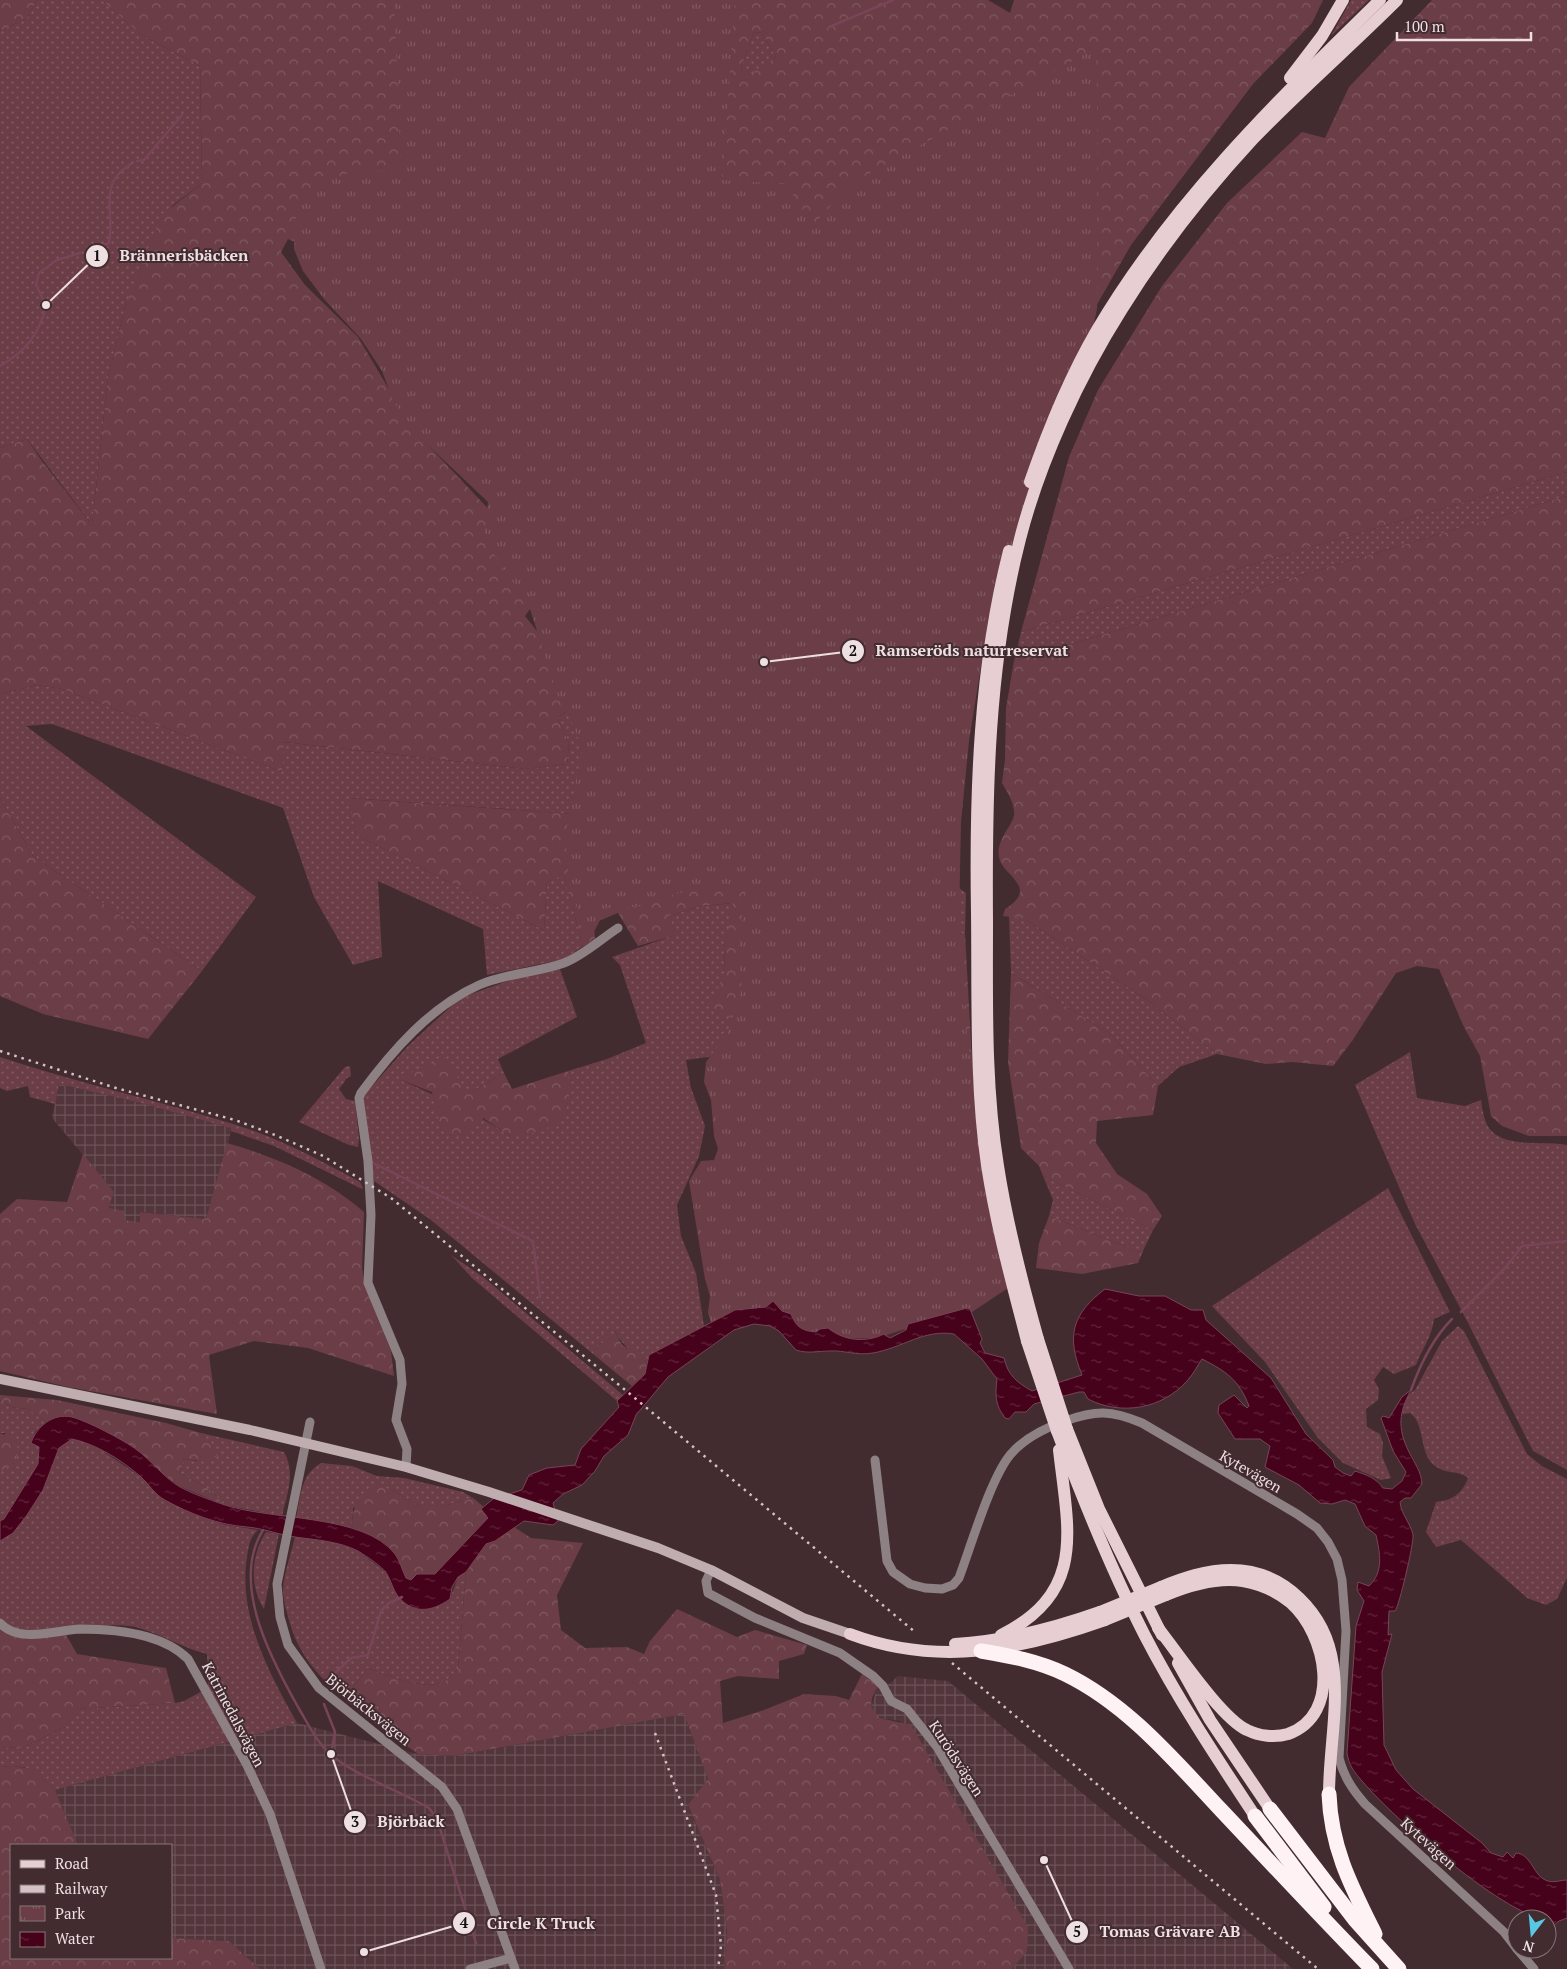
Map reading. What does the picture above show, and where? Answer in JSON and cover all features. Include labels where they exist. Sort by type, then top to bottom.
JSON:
[{"type":"highway","points":[[984,1646],[1058,1671],[1104,1697],[1128,1716],[1176,1763],[1372,1969]]},
{"type":"highway","points":[[1329,1794],[1331,1826],[1338,1856],[1384,1953]]},
{"type":"highway","points":[[1270,1809],[1309,1863],[1399,1969]]},
{"type":"highway","points":[[1256,1816],[1296,1873],[1376,1969]]},
{"type":"main road","points":[[1256,1816],[1196,1727],[1144,1634],[1087,1510],[1006,1263],[987,1164],[978,1059],[976,849],[978,783],[985,686],[1000,585],[1013,534],[1056,413],[1097,330],[1175,217],[1249,131],[1322,36],[1343,0]]},
{"type":"main road","points":[[1249,131],[1380,0]]},
{"type":"main road","points":[[1032,1340],[998,1164],[988,1060],[986,850],[990,741],[1000,639],[1021,535],[1049,455],[1087,369],[1122,308],[1167,242],[1204,195],[1256,137],[1397,0]]},
{"type":"main road","points":[[1062,1430],[1158,1628],[1210,1720],[1270,1809]]},
{"type":"main road","points":[[984,1646],[1034,1615],[1050,1598],[1062,1577],[1067,1551],[1067,1519],[1062,1430]]},
{"type":"main road","points":[[850,1634],[872,1642],[910,1649],[984,1646],[1102,1616],[1204,1573],[1232,1570],[1259,1574],[1282,1585],[1311,1609],[1324,1630],[1334,1666],[1335,1692],[1329,1794]]},
{"type":"main road","points":[[1158,1628],[1220,1707],[1246,1730],[1272,1736],[1285,1735],[1297,1730],[1314,1714],[1323,1683],[1320,1652],[1315,1635],[1308,1623],[1291,1603],[1267,1588],[1231,1580],[1202,1583],[1163,1591]]},
{"type":"street","points":[[406,1467],[407,1449],[396,1420],[402,1384],[400,1360],[368,1283],[371,1215],[368,1160],[359,1098],[397,1048],[428,1018],[454,998],[480,985],[522,972],[562,964],[618,928]]},
{"type":"street","points":[[0,1379],[306,1443],[406,1467],[564,1515],[643,1542],[711,1570],[803,1618],[850,1634]]},
{"type":"street","name":"Kytevägen","points":[[875,1460],[888,1561],[899,1578],[925,1588],[942,1589],[953,1585],[959,1578],[999,1474],[1010,1455],[1025,1440],[1043,1430],[1086,1414],[1113,1413],[1142,1423],[1297,1514],[1317,1528],[1337,1559],[1342,1580],[1346,1631],[1339,1758],[1343,1773],[1352,1789],[1365,1804],[1490,1919],[1507,1938]]},
{"type":"street","name":"Björbäcksvägen","points":[[310,1422],[277,1584],[280,1617],[288,1645],[319,1688],[442,1787],[457,1808],[515,1969]]},
{"type":"street","name":"Kurödsvägen","points":[[711,1570],[705,1585],[708,1593],[755,1618],[840,1653],[873,1676],[883,1686],[891,1702],[907,1709],[937,1747],[1069,1969]]},
{"type":"street","name":"Katrinedalsvägen","points":[[0,1623],[5,1628],[25,1634],[81,1629],[151,1637],[179,1650],[188,1659],[247,1765],[270,1814],[321,1969]]},
{"type":"street","points":[[470,1969],[511,1958]]},
{"type":"street","name":"Kytevägen","points":[[1526,1959],[1534,1969]]},
{"type":"shaded area","points":[[59,1084],[141,1103],[232,1128],[206,1219],[140,1212],[140,1222],[123,1220],[109,1209],[114,1192],[52,1118]]},
{"type":"shaded area","points":[[898,1676],[948,1681],[1293,1969],[1011,1969],[900,1721],[880,1718],[871,1706],[878,1686],[890,1683]]},
{"type":"shaded area","points":[[684,1714],[708,1779],[688,1806],[720,1880],[727,1928],[724,1969],[260,1969],[229,1941],[172,1938],[172,1844],[78,1844],[55,1790],[297,1723],[418,1754],[454,1756]]},
{"type":"green space","points":[[0,0],[37,0],[27,18],[0,31]]},
{"type":"green space","points":[[37,0],[102,0],[140,34],[200,66],[202,183],[172,206],[126,303],[108,377],[92,525],[27,439],[0,448],[0,31],[27,18]]},
{"type":"green space","points":[[102,0],[988,0],[1010,13],[1014,0],[1323,0],[1312,23],[1253,84],[1131,245],[1075,343],[557,718],[569,743],[567,764],[525,769],[284,742],[282,772],[62,689],[37,685],[0,694],[0,448],[27,439],[92,525],[108,377],[126,303],[162,215],[202,183],[200,66],[140,34]],"holes":[[[754,32],[762,33],[776,57],[746,77],[741,68]],[[288,239],[304,246],[358,282],[597,654],[549,646],[525,616],[541,593],[497,518],[412,428],[358,337],[305,285],[281,252]]]},
{"type":"green space","points":[[394,0],[735,0],[722,180],[786,184],[813,225],[852,183],[1096,48],[1099,233],[1097,309],[1076,406],[1038,466],[989,616],[969,741],[961,822],[959,920],[964,1015],[990,1194],[1008,1288],[969,1314],[943,1317],[877,1338],[828,1339],[809,1336],[777,1317],[712,1326],[708,1313],[710,1296],[705,1279],[689,1181],[701,1161],[714,1160],[718,1149],[714,1136],[711,1100],[704,1082],[706,1062],[727,1034],[742,989],[738,955],[745,888],[701,888],[667,896],[650,906],[606,908],[595,930],[585,943],[567,865],[565,837],[582,751],[574,726],[561,705],[529,606],[484,539],[488,502],[412,430],[393,400],[382,371],[361,339],[324,299],[303,271],[294,249],[296,211],[320,186],[342,175],[368,171],[401,170]]},
{"type":"green space","points":[[1351,0],[1369,0],[1331,36]]},
{"type":"green space","points":[[1432,0],[1567,0],[1567,472],[1021,632],[1069,457],[1098,390],[1162,286],[1227,203],[1302,132],[1325,138],[1349,87]]},
{"type":"green space","points":[[754,32],[762,33],[776,57],[746,78],[741,68]]},
{"type":"green space","points":[[1567,472],[1567,496],[1014,661],[1021,632]]},
{"type":"green space","points":[[1567,496],[1567,1136],[1529,1136],[1502,1126],[1491,1116],[1480,1056],[1463,1025],[1439,969],[1417,966],[1396,973],[1352,1041],[1333,1066],[1293,1062],[1266,1064],[1217,1054],[1147,1000],[1025,919],[1003,916],[1005,909],[1020,894],[1016,882],[1001,864],[999,857],[1002,839],[1014,815],[1012,802],[1002,783],[1005,760],[1006,708],[1014,661]]},
{"type":"green space","points":[[37,685],[62,689],[282,772],[283,742],[525,769],[567,764],[569,743],[557,718],[576,705],[843,804],[966,893],[965,934],[955,933],[660,820],[350,798],[356,835],[544,930],[547,882],[564,874],[583,947],[560,960],[487,975],[483,929],[378,881],[382,957],[353,965],[314,897],[283,808],[52,724],[26,726],[256,897],[202,971],[33,856],[0,798],[0,694]]},
{"type":"green space","points":[[0,798],[33,856],[202,971],[148,1039],[43,1014],[0,996]]},
{"type":"green space","points":[[349,798],[660,820],[955,933],[965,934],[976,1131],[794,1045],[709,1008],[725,972],[724,947],[733,903],[700,906],[669,916],[676,935],[638,946],[618,913],[594,923],[595,940],[583,947],[564,875],[547,882],[544,930],[356,835]]},
{"type":"green space","points":[[734,903],[724,947],[725,972],[794,1045],[686,1060],[691,1088],[705,1126],[699,1156],[677,1205],[681,1236],[696,1273],[704,1326],[649,1355],[647,1363],[621,1341],[615,1331],[615,1344],[602,1335],[604,1343],[598,1344],[593,1354],[431,1220],[374,1181],[362,1102],[363,1096],[408,1046],[460,998],[522,976],[560,969],[577,1017],[498,1059],[504,1073],[468,1094],[401,1080],[470,1112],[510,1136],[568,1104],[568,1071],[607,1059],[646,1043],[620,965],[612,957],[675,935],[669,916],[700,906]]},
{"type":"green space","points":[[1009,916],[1025,919],[1147,1000],[1217,1054],[1179,1067],[1158,1086],[1108,1032],[1011,973]]},
{"type":"green space","points":[[1011,973],[1108,1032],[1158,1086],[1153,1115],[1097,1121],[1096,1143],[1117,1174],[1147,1194],[1162,1216],[1153,1230],[1043,1176],[1039,1166],[1021,1148],[1008,1062]]},
{"type":"green space","points":[[1410,1052],[1417,1098],[1465,1106],[1481,1100],[1485,1120],[1490,1130],[1499,1136],[1521,1142],[1567,1145],[1567,1470],[1533,1451],[1464,1315],[1415,1224],[1355,1085]]},
{"type":"green space","points":[[0,1057],[249,1129],[282,1142],[329,1165],[360,1182],[363,1188],[274,1146],[231,1131],[231,1128],[141,1103],[59,1084],[55,1104],[30,1097],[28,1086],[7,1091],[0,1088]]},
{"type":"green space","points":[[446,1059],[468,1094],[504,1073],[512,1089],[568,1071],[569,1099],[565,1112],[560,1120],[545,1129],[519,1135],[510,1136],[483,1118],[465,1137],[441,1130],[432,1092],[401,1080],[415,1070]]},
{"type":"green space","points":[[350,1066],[351,1076],[347,1078],[339,1089],[346,1099],[355,1101],[359,1139],[358,1147],[349,1145],[299,1122],[345,1067]]},
{"type":"green space","points":[[227,1143],[264,1155],[299,1170],[333,1189],[364,1212],[362,1267],[365,1287],[391,1351],[394,1376],[308,1348],[254,1341],[209,1355],[217,1414],[68,1387],[0,1371],[0,1214],[17,1199],[67,1202],[83,1154],[114,1192],[109,1208],[124,1211],[124,1220],[140,1222],[140,1212],[206,1219]]},
{"type":"green space","points":[[1043,1176],[1153,1230],[1142,1253],[1049,1216],[1053,1200]]},
{"type":"green space","points":[[1388,1188],[1450,1312],[1434,1319],[1429,1337],[1416,1365],[1394,1374],[1383,1367],[1374,1380],[1379,1389],[1378,1400],[1366,1409],[1367,1427],[1380,1434],[1383,1443],[1382,1456],[1391,1478],[1381,1480],[1343,1463],[1318,1438],[1265,1362],[1212,1306]]},
{"type":"green space","points":[[1049,1216],[1142,1253],[1138,1263],[1082,1274],[1036,1268],[1039,1243]]},
{"type":"green space","points":[[451,1255],[483,1277],[623,1395],[617,1401],[472,1278]]},
{"type":"green space","points":[[1458,1326],[1464,1331],[1527,1454],[1542,1466],[1567,1479],[1567,1578],[1557,1599],[1546,1605],[1527,1598],[1461,1540],[1436,1547],[1426,1532],[1436,1502],[1452,1498],[1460,1492],[1468,1478],[1442,1470],[1431,1463],[1424,1448],[1419,1425],[1410,1413],[1403,1414],[1401,1409],[1408,1395],[1415,1390],[1442,1341]]},
{"type":"green space","points":[[614,1330],[622,1345],[636,1352],[647,1363],[645,1374],[632,1386],[593,1354],[598,1344],[603,1343],[602,1334],[611,1338],[614,1343]]},
{"type":"green space","points":[[0,1395],[57,1400],[166,1423],[201,1433],[218,1454],[211,1462],[184,1459],[180,1474],[204,1486],[224,1505],[179,1486],[161,1473],[135,1449],[112,1436],[72,1417],[58,1417],[46,1422],[28,1409],[10,1407],[0,1400]]},
{"type":"green space","points":[[0,1400],[10,1407],[28,1409],[46,1422],[35,1432],[32,1443],[39,1446],[38,1464],[4,1519],[0,1521],[0,1472],[5,1433],[0,1433]]},
{"type":"green space","points":[[0,1433],[13,1438],[19,1451],[14,1464],[0,1472]]},
{"type":"green space","points":[[201,1433],[284,1452],[288,1460],[290,1476],[282,1516],[224,1505],[204,1486],[180,1474],[184,1459],[197,1461],[206,1440]]},
{"type":"green space","points":[[71,1439],[85,1442],[103,1451],[141,1477],[164,1500],[201,1517],[226,1525],[258,1530],[251,1539],[249,1546],[245,1579],[251,1622],[276,1684],[297,1723],[55,1790],[31,1770],[10,1766],[0,1767],[0,1747],[23,1748],[66,1726],[76,1709],[175,1703],[184,1701],[208,1688],[207,1654],[139,1628],[120,1625],[87,1626],[28,1638],[17,1637],[8,1633],[0,1626],[0,1541],[13,1533],[27,1515],[43,1490],[59,1448]]},
{"type":"green space","points":[[321,1463],[352,1466],[377,1476],[404,1478],[463,1492],[473,1498],[443,1506],[420,1506],[392,1490],[353,1508],[352,1528],[296,1518],[305,1480],[314,1468]]},
{"type":"green space","points":[[373,1484],[392,1490],[420,1506],[443,1506],[473,1498],[484,1507],[482,1509],[488,1518],[435,1574],[410,1580],[406,1578],[396,1561],[385,1548],[378,1542],[352,1528],[356,1503]]},
{"type":"green space","points":[[514,1527],[531,1538],[583,1543],[557,1595],[561,1630],[585,1648],[627,1647],[644,1654],[650,1641],[677,1609],[737,1637],[755,1630],[807,1645],[804,1654],[779,1661],[779,1679],[738,1676],[720,1681],[723,1723],[764,1710],[804,1694],[836,1696],[849,1700],[862,1674],[878,1686],[872,1698],[871,1706],[880,1718],[911,1725],[1028,1927],[1027,1951],[1012,1969],[724,1969],[727,1930],[720,1880],[688,1805],[708,1779],[684,1714],[454,1756],[418,1754],[387,1732],[379,1707],[353,1688],[368,1668],[406,1681],[426,1685],[443,1682],[458,1669],[466,1572],[486,1544],[495,1541]]},
{"type":"green space","points":[[266,1532],[279,1534],[264,1609],[256,1590],[254,1570],[257,1550]]},
{"type":"green space","points":[[295,1537],[338,1543],[358,1551],[387,1573],[398,1596],[407,1604],[450,1599],[458,1577],[466,1572],[458,1669],[443,1682],[427,1685],[406,1681],[368,1668],[353,1688],[379,1707],[387,1732],[328,1684],[304,1655],[295,1638],[286,1608],[283,1589]]},
{"type":"green space","points":[[0,1626],[6,1632],[22,1638],[39,1637],[64,1631],[77,1654],[166,1668],[175,1703],[77,1709],[66,1726],[23,1748],[0,1747]]},
{"type":"green space","points":[[13,1766],[33,1769],[55,1790],[78,1844],[10,1844],[10,1959],[172,1959],[172,1938],[229,1941],[260,1969],[0,1969],[0,1767]]},
{"type":"water","points":[[1105,1289],[1139,1296],[1165,1296],[1191,1310],[1203,1310],[1206,1320],[1271,1378],[1306,1434],[1333,1460],[1335,1467],[1351,1476],[1355,1471],[1374,1479],[1383,1488],[1392,1489],[1402,1481],[1406,1472],[1393,1451],[1381,1418],[1383,1416],[1389,1418],[1402,1397],[1411,1390],[1402,1413],[1401,1428],[1405,1443],[1419,1471],[1422,1484],[1411,1498],[1405,1498],[1400,1502],[1402,1511],[1412,1531],[1413,1540],[1397,1607],[1395,1611],[1389,1611],[1388,1635],[1392,1634],[1382,1672],[1384,1745],[1396,1770],[1413,1789],[1482,1843],[1491,1853],[1503,1857],[1507,1852],[1513,1858],[1516,1853],[1521,1854],[1526,1857],[1543,1879],[1553,1882],[1567,1880],[1567,1918],[1557,1923],[1557,1909],[1519,1909],[1474,1880],[1413,1831],[1365,1785],[1352,1768],[1347,1753],[1356,1626],[1364,1601],[1357,1590],[1358,1582],[1369,1586],[1377,1575],[1380,1562],[1376,1535],[1365,1526],[1355,1504],[1345,1500],[1332,1504],[1320,1503],[1299,1485],[1265,1467],[1270,1446],[1260,1439],[1235,1439],[1218,1413],[1219,1405],[1234,1395],[1247,1408],[1249,1406],[1241,1389],[1231,1377],[1202,1359],[1189,1379],[1177,1391],[1153,1403],[1140,1407],[1114,1407],[1088,1399],[1084,1392],[1079,1392],[1034,1404],[1026,1412],[1015,1412],[1009,1419],[1005,1418],[998,1404],[996,1395],[997,1379],[982,1359],[954,1334],[943,1333],[923,1336],[884,1351],[861,1354],[796,1350],[779,1331],[770,1326],[754,1324],[734,1330],[668,1377],[636,1415],[628,1435],[604,1456],[595,1471],[582,1485],[563,1494],[553,1503],[558,1521],[553,1525],[524,1521],[495,1541],[486,1544],[466,1572],[458,1577],[452,1587],[450,1599],[429,1609],[409,1606],[397,1595],[385,1571],[358,1551],[335,1543],[226,1524],[195,1514],[161,1498],[141,1477],[117,1459],[81,1441],[72,1439],[59,1448],[43,1490],[27,1515],[13,1533],[0,1541],[0,1521],[4,1519],[38,1464],[39,1447],[31,1443],[37,1431],[52,1419],[65,1416],[87,1422],[123,1441],[142,1454],[163,1474],[185,1490],[222,1504],[242,1509],[314,1520],[361,1531],[380,1541],[395,1554],[406,1578],[411,1580],[417,1574],[435,1574],[488,1518],[481,1509],[493,1499],[522,1490],[529,1475],[547,1468],[575,1465],[581,1449],[619,1407],[617,1401],[645,1374],[649,1355],[735,1310],[766,1307],[773,1301],[782,1311],[791,1314],[797,1325],[807,1331],[816,1332],[820,1329],[828,1328],[848,1338],[870,1339],[884,1334],[890,1338],[906,1330],[908,1324],[967,1308],[970,1309],[982,1339],[980,1343],[985,1353],[1004,1358],[1008,1369],[1014,1377],[1032,1391],[1082,1375],[1074,1349],[1075,1327],[1079,1317],[1094,1298]]},
{"type":"waterway","points":[[829,27],[893,0]]},
{"type":"waterway","points":[[137,161],[144,160],[182,115]]},
{"type":"waterway","points":[[88,251],[109,243],[111,189],[114,180],[131,164]]},
{"type":"waterway","points":[[0,366],[24,348],[40,325],[46,305],[36,285],[39,273],[57,260],[80,253]]},
{"type":"waterway","points":[[375,1164],[533,1241],[540,1297]]},
{"type":"waterway","points":[[1461,1312],[1505,1268],[1522,1246],[1567,1241]]},
{"type":"waterway","points":[[1411,1390],[1428,1352],[1445,1326],[1452,1319]]},
{"type":"waterway","points":[[263,1530],[254,1551],[251,1573],[252,1597],[266,1644],[276,1667],[316,1737],[332,1756],[357,1772],[429,1808],[437,1819],[476,1943]]},
{"type":"waterway","points":[[332,1676],[351,1658],[368,1655],[381,1611],[389,1603],[402,1597]]},
{"type":"waterway","points":[[324,1704],[335,1732],[331,1754]]},
{"type":"railway","points":[[0,1051],[116,1088],[235,1120],[275,1135],[323,1156],[391,1198],[624,1389],[915,1632]]},
{"type":"railway","points":[[952,1663],[1318,1969]]},
{"type":"railway","points":[[655,1733],[716,1895],[721,1946],[718,1969]]},
{"type":"place","name":"Brännerisbäcken","points":[[46,305]]},
{"type":"place","name":"Ramseröds naturreservat","points":[[764,662]]},
{"type":"place","name":"Björbäck","points":[[331,1754]]},
{"type":"place","name":"Tomas Grävare AB","points":[[1044,1860]]},
{"type":"place","name":"Circle K Truck","points":[[364,1952]]}]
